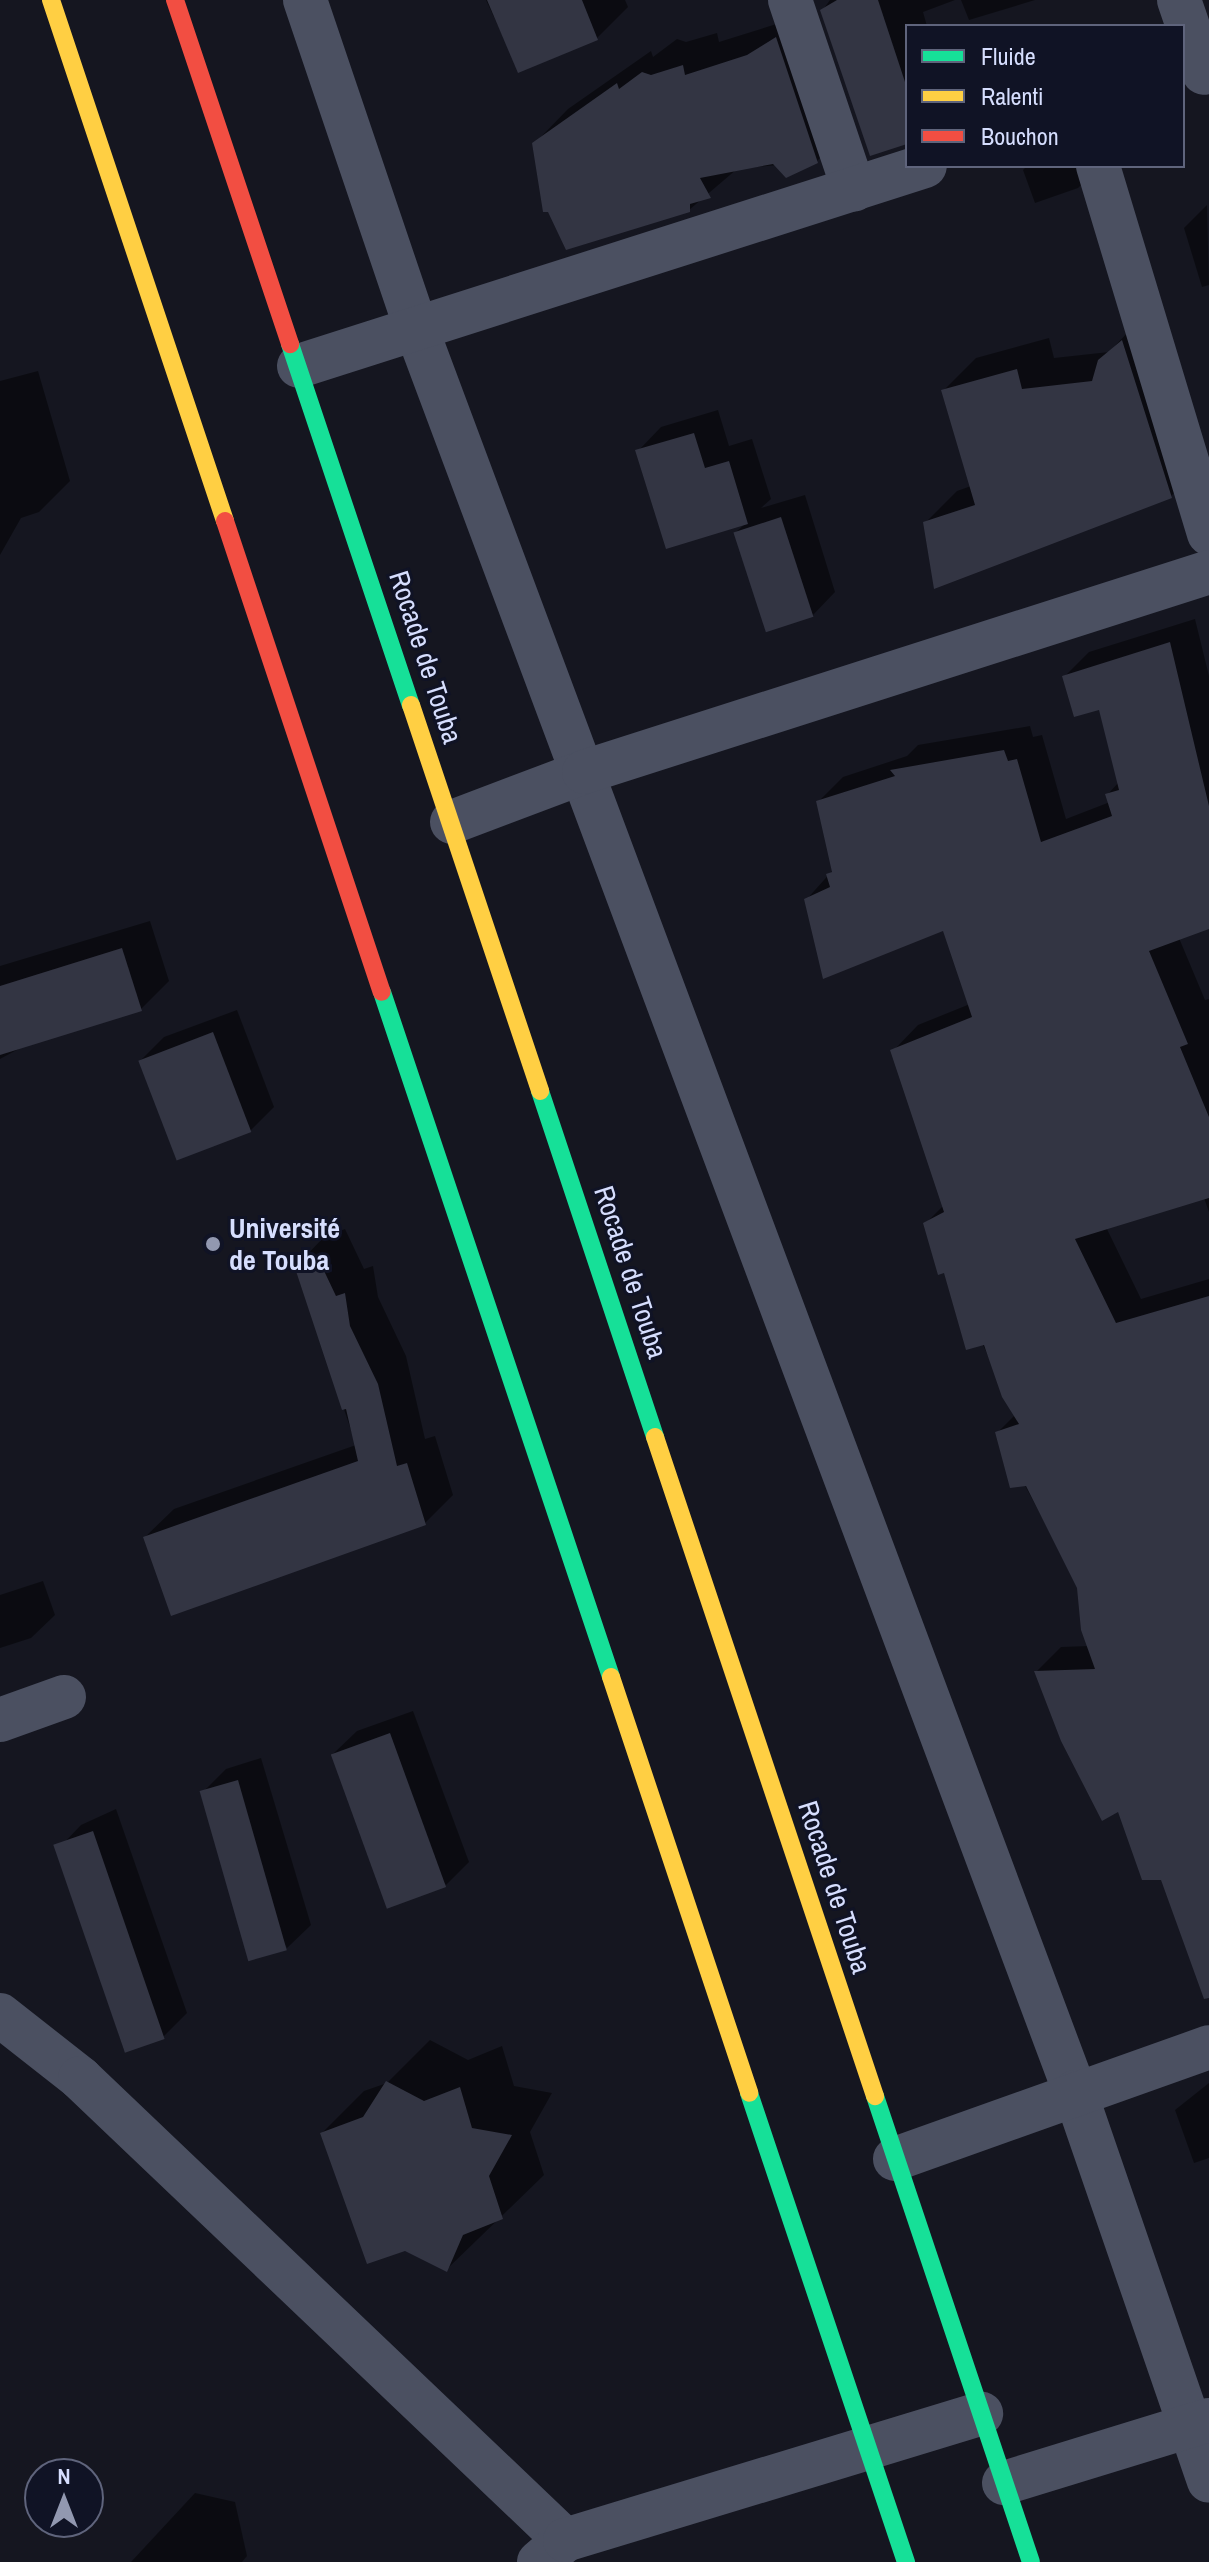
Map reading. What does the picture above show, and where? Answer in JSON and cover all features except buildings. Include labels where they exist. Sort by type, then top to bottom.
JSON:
[{"type":"main road","points":[[51,0],[906,2562]]},
{"type":"main road","name":"Rocade de Touba","points":[[175,0],[1031,2562]]},
{"type":"street","points":[[305,0],[418,333],[1199,2423],[1209,2481]]},
{"type":"street","points":[[790,0],[854,190]]},
{"type":"street","points":[[1179,0],[1199,75]]},
{"type":"street","points":[[299,366],[418,333],[919,168]]},
{"type":"street","points":[[1099,168],[1209,534]]},
{"type":"street","points":[[452,822],[584,772],[1209,572]]},
{"type":"street","points":[[0,1720],[64,1697]]},
{"type":"street","points":[[0,2015],[80,2078],[552,2551],[867,2447],[981,2414]]},
{"type":"street","points":[[895,2159],[1075,2092],[1209,2047]]},
{"type":"street","points":[[1004,2483],[1199,2423]]},
{"type":"traffic: fast","points":[[290,344],[411,705]]},
{"type":"traffic: fast","points":[[382,992],[611,1677]]},
{"type":"traffic: fast","points":[[540,1091],[655,1437]]},
{"type":"traffic: fast","points":[[749,2093],[906,2562]]},
{"type":"traffic: fast","points":[[875,2096],[1031,2562]]},
{"type":"traffic: slow","points":[[51,0],[225,521]]},
{"type":"traffic: slow","points":[[411,705],[540,1091]]},
{"type":"traffic: slow","points":[[655,1437],[875,2096]]},
{"type":"traffic: slow","points":[[611,1677],[749,2093]]},
{"type":"traffic: jam","points":[[175,0],[290,344]]},
{"type":"traffic: jam","points":[[225,521],[382,992]]},
{"type":"place","name":"Université de Touba","points":[[213,1244]]}]
